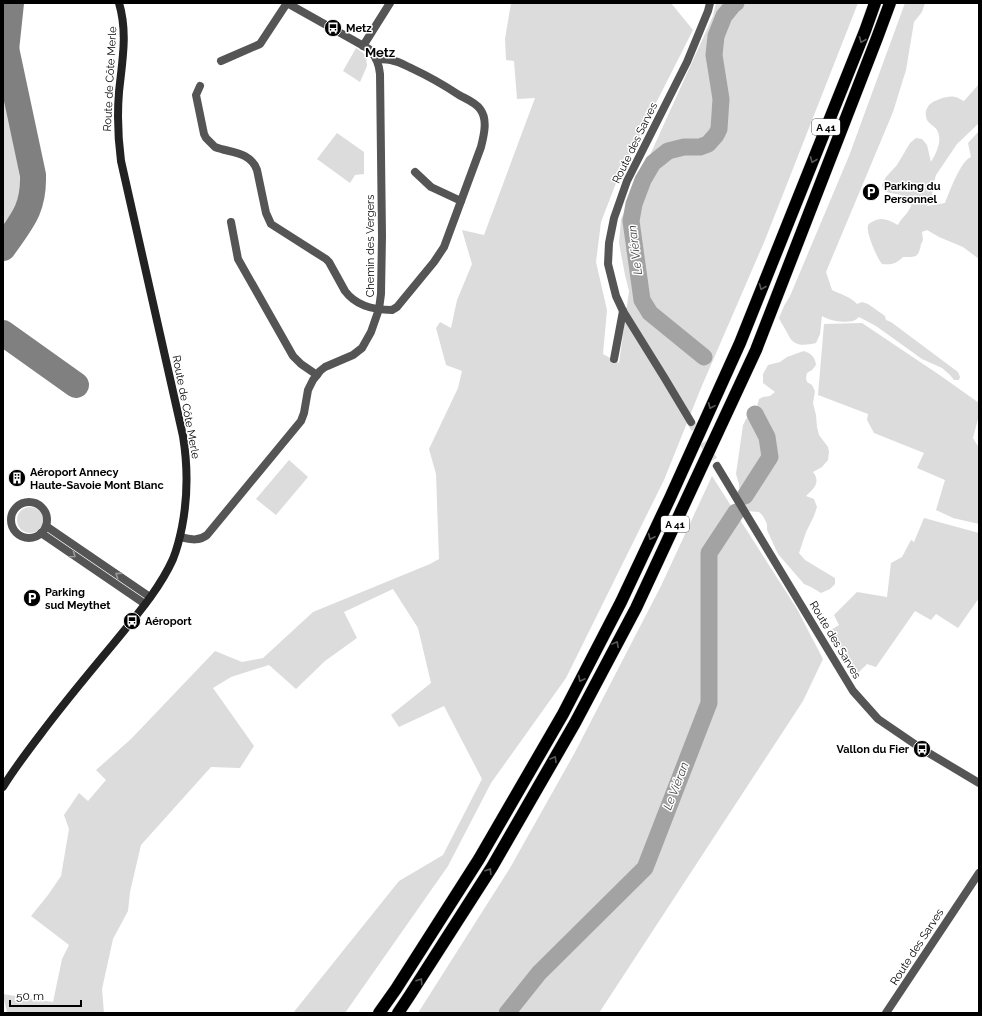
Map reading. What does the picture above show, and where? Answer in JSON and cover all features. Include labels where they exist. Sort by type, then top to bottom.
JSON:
[{"type":"highway","name":"A 41","points":[[379,1013],[479,859],[563,714],[621,602],[740,343],[862,39],[875,3]]},
{"type":"highway","name":"A 41","points":[[398,1013],[496,860],[575,723],[636,608],[756,350],[890,3]]},
{"type":"main road","name":"Route de Côte Merle","points":[[3,787],[14,769],[57,712],[150,597],[174,557],[180,537],[187,500],[186,455],[183,436],[121,161],[117,125],[124,23],[120,3]]},
{"type":"street","points":[[180,537],[193,540],[201,539],[207,535],[301,421],[308,390],[320,371],[331,364],[358,352],[371,332],[379,310],[395,309],[434,262],[444,247],[474,167],[485,130],[484,118],[480,109],[470,101],[429,76],[396,61],[376,59],[372,52],[363,46],[287,3],[260,44],[221,61]]},
{"type":"street","points":[[363,46],[390,3]]},
{"type":"street","name":"Route des Sarves","points":[[691,422],[623,311],[616,296],[608,264],[609,243],[614,218],[627,181],[687,62],[710,3]]},
{"type":"street","name":"Chemin des Vergers","points":[[200,86],[196,95],[205,136],[212,145],[241,154],[254,165],[257,170],[266,213],[271,224],[326,259],[345,291],[352,299],[362,305],[379,310],[381,294],[382,236],[380,74],[376,59]]},
{"type":"street","points":[[415,172],[431,187],[461,201]]},
{"type":"street","points":[[231,222],[238,259],[293,356],[301,364],[317,375]]},
{"type":"street","points":[[614,359],[623,311]]},
{"type":"street","name":"Route des Sarves","points":[[717,466],[853,690],[878,719],[922,749],[979,783]]},
{"type":"street","points":[[29,502],[40,506],[47,518],[44,529],[37,536],[32,538],[26,538],[18,534],[14,531],[11,522],[15,509],[22,504],[29,502]]},
{"type":"street","points":[[44,529],[150,597]]},
{"type":"street","points":[[44,529],[145,604]]},
{"type":"street","name":"Route des Sarves","points":[[886,1013],[979,873]]},
{"type":"shaded area","points":[[511,3],[671,3],[693,30],[618,178],[601,222],[596,262],[607,310],[603,354],[619,363],[629,291],[619,243],[621,219],[713,16],[716,3],[858,3],[765,240],[701,388],[664,480],[566,678],[491,783],[448,866],[345,1013],[293,1013],[399,881],[443,855],[482,779],[444,706],[399,727],[391,715],[431,683],[418,628],[393,589],[344,612],[357,638],[325,661],[296,689],[269,665],[231,677],[213,688],[254,746],[240,768],[211,767],[141,845],[130,892],[128,911],[113,939],[102,989],[104,1013],[7,1013],[3,994],[53,1002],[62,959],[69,945],[31,916],[61,876],[69,829],[64,815],[79,793],[88,801],[106,780],[96,770],[131,739],[215,651],[242,662],[263,658],[313,612],[439,559],[436,474],[429,449],[458,388],[462,371],[446,365],[436,328],[440,322],[451,328],[457,300],[472,264],[462,230],[484,235],[535,98],[517,99],[514,61],[506,60],[505,39]]},
{"type":"shaded area","points":[[905,3],[925,3],[922,12],[914,22],[906,70],[893,112],[826,272],[832,290],[849,298],[857,304],[862,302],[868,304],[885,316],[886,320],[891,322],[958,372],[960,377],[959,380],[954,380],[942,368],[922,359],[876,326],[859,317],[853,321],[845,322],[822,316],[820,334],[816,343],[805,345],[792,341],[779,318],[790,296],[849,156]]},
{"type":"shaded area","points":[[356,48],[366,55],[367,66],[360,82],[343,71]]},
{"type":"shaded area","points":[[3,83],[22,177],[22,185],[17,205],[3,230]]},
{"type":"shaded area","points":[[979,84],[979,123],[957,144],[936,175],[932,196],[927,206],[945,203],[959,170],[967,159],[971,157],[968,143],[979,131],[979,259],[963,247],[939,237],[927,230],[922,232],[923,240],[916,256],[903,257],[893,264],[882,264],[870,240],[868,225],[875,220],[882,219],[898,225],[911,206],[909,201],[903,196],[884,191],[882,185],[886,177],[897,165],[910,143],[916,138],[922,139],[927,145],[931,162],[938,147],[939,134],[926,118],[928,106],[931,103],[945,97],[956,97],[964,101]]},
{"type":"shaded area","points":[[337,133],[364,152],[364,174],[355,175],[350,183],[317,159]]},
{"type":"shaded area","points":[[862,323],[979,403],[979,415],[973,438],[979,448],[979,524],[953,518],[936,510],[945,480],[917,468],[924,453],[874,433],[867,420],[868,414],[818,395],[824,324]]},
{"type":"shaded area","points":[[804,351],[813,356],[816,362],[816,365],[812,370],[807,373],[806,378],[807,382],[812,385],[815,391],[813,403],[817,427],[819,435],[828,447],[829,452],[828,460],[822,467],[813,472],[816,479],[816,485],[806,496],[814,499],[817,507],[799,553],[805,560],[835,578],[835,584],[830,589],[821,593],[804,584],[778,554],[767,530],[767,524],[763,516],[759,512],[746,511],[740,500],[739,484],[736,474],[743,425],[746,419],[756,410],[759,399],[770,396],[775,392],[763,383],[763,374],[768,365],[780,362],[787,357]]},
{"type":"shaded area","points":[[289,460],[308,477],[276,515],[256,499]]},
{"type":"shaded area","points":[[712,476],[797,609],[823,659],[803,701],[599,1013],[418,1013],[510,868],[574,754],[661,586]]},
{"type":"shaded area","points":[[30,507],[39,511],[43,520],[39,529],[30,533],[21,529],[17,520],[21,511]]},
{"type":"shaded area","points":[[924,518],[979,533],[979,598],[958,628],[936,614],[931,620],[915,611],[876,667],[867,664],[858,673],[829,631],[839,625],[834,615],[857,592],[887,597],[891,563],[902,557],[911,540],[914,542]]},
{"type":"waterway","name":"Le Viéran","points":[[704,357],[650,313],[642,300],[631,221],[634,204],[643,180],[653,163],[668,151],[684,147],[700,147],[708,144],[719,129],[721,99],[714,55],[716,36],[724,16],[736,3]]},
{"type":"waterway","name":"Le Viéran","points":[[745,496],[770,457],[767,437],[755,414]]},
{"type":"waterway","name":"Le Viéran","points":[[507,1013],[539,973],[645,868],[709,703],[709,553],[736,512]]},
{"type":"taxiway","points":[[6,50],[11,3]]},
{"type":"taxiway","points":[[3,34],[33,175],[33,187],[26,214],[3,248]]},
{"type":"taxiway","points":[[3,333],[76,385]]},
{"type":"tunnel","points":[[691,422],[717,466]]},
{"type":"place","name":"Metz","points":[[333,28]]},
{"type":"place","name":"Parking du Personnel","points":[[871,192]]},
{"type":"place","name":"Aéroport Annecy Haute-Savoie Mont Blanc","points":[[17,478]]},
{"type":"place","name":"Parking sud Meythet","points":[[32,598]]},
{"type":"place","name":"Aéroport","points":[[132,621]]},
{"type":"place","name":"Vallon du Fier","points":[[922,749]]},
{"type":"district","name":"Metz","points":[[380,52]]}]
